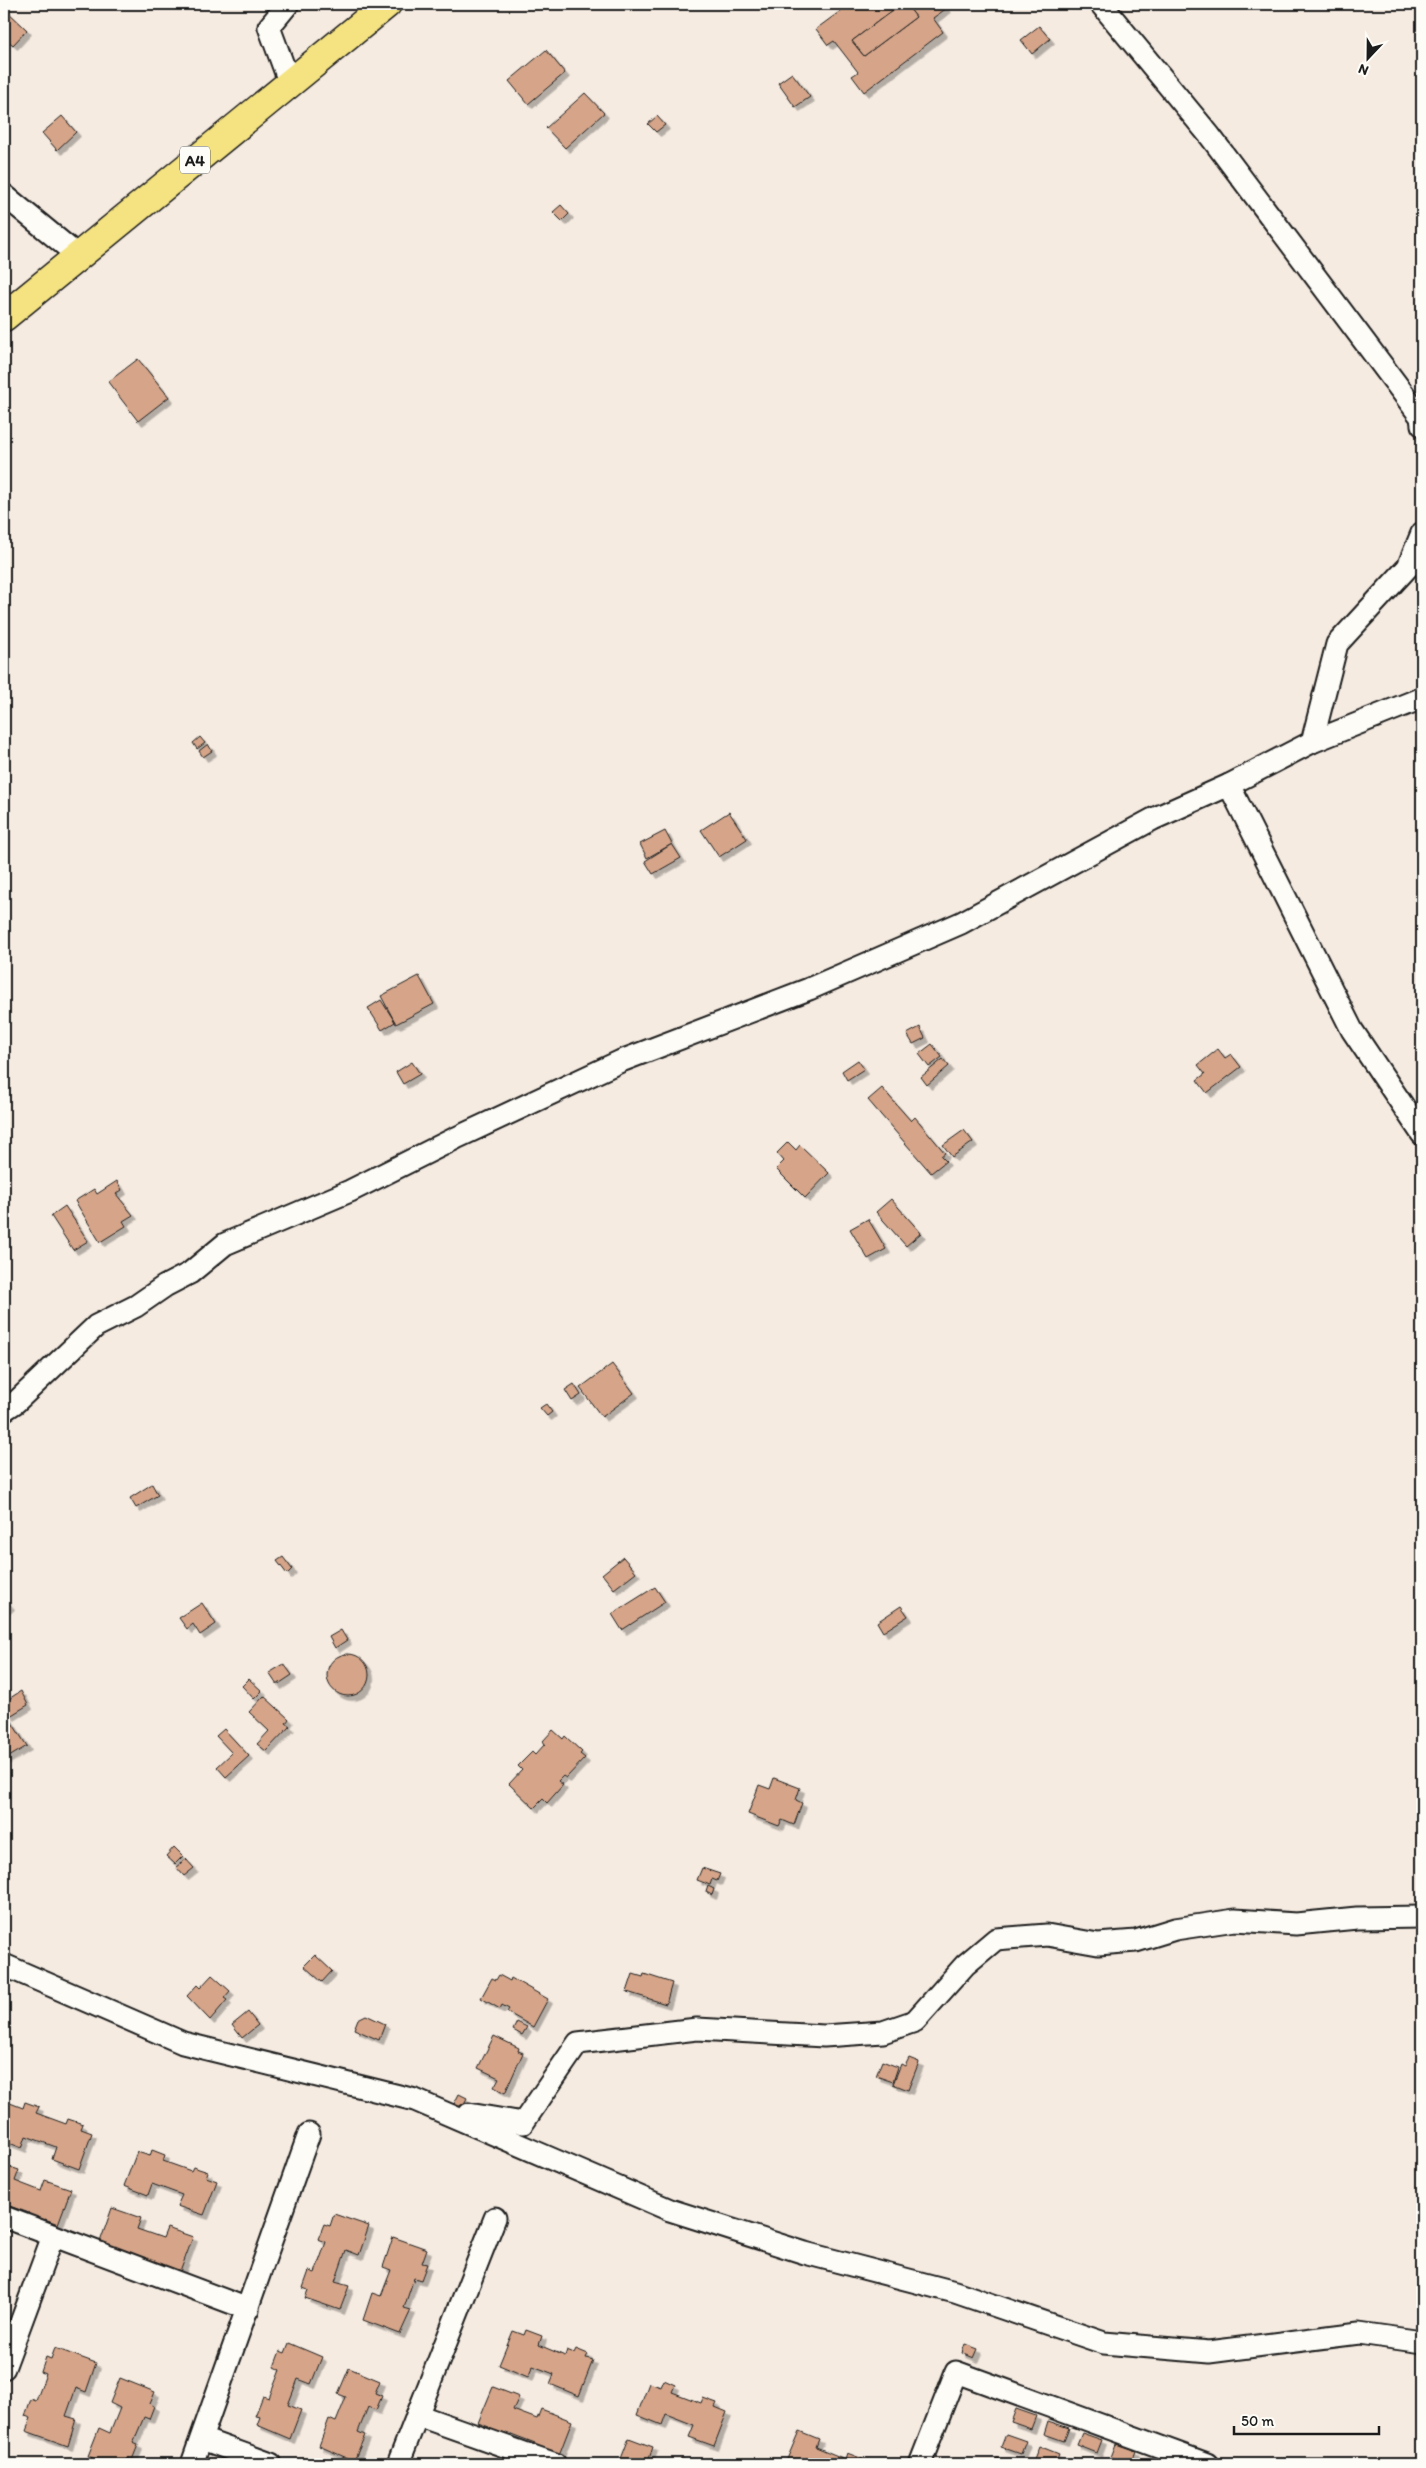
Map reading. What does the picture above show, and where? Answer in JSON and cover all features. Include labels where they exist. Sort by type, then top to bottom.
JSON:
[{"type":"highway","name":"A4","points":[[4,317],[77,255],[387,4]]},
{"type":"street","points":[[288,4],[270,27],[290,84]]},
{"type":"street","points":[[1100,4],[1210,136],[1421,417],[1422,425]]},
{"type":"street","points":[[4,195],[77,255]]},
{"type":"street","points":[[1312,742],[1337,644],[1408,566],[1422,533]]},
{"type":"street","points":[[4,1410],[16,1402],[96,1326],[136,1306],[190,1272],[224,1244],[350,1190],[621,1061],[809,989],[961,922],[1153,820],[1229,785],[1312,742],[1422,698]]},
{"type":"street","points":[[1229,785],[1352,1030],[1422,1134]]},
{"type":"street","points":[[4,1965],[183,2043],[477,2116],[523,2123],[578,2043],[697,2029],[824,2036],[883,2032],[916,2021],[965,1965],[996,1939],[1047,1935],[1098,1944],[1136,1941],[1175,1930],[1235,1920],[1296,1924],[1358,1918],[1422,1917]]},
{"type":"street","points":[[415,2100],[670,2210],[805,2252],[955,2292],[1104,2344],[1210,2352],[1359,2333],[1422,2342]]},
{"type":"street","points":[[192,2464],[309,2134]]},
{"type":"street","points":[[4,2217],[248,2309]]},
{"type":"street","points":[[398,2464],[495,2218]]},
{"type":"street","points":[[4,2368],[53,2236]]},
{"type":"street","points":[[920,2464],[956,2372],[1169,2458],[1207,2464]]},
{"type":"street","points":[[417,2415],[555,2464]]},
{"type":"street","points":[[202,2439],[271,2464]]},
{"type":"building","points":[[850,4],[901,4],[852,41],[864,56],[916,17],[906,4],[943,4],[947,8],[933,18],[943,32],[864,92],[852,76],[858,72],[834,41],[828,45],[816,29]]},
{"type":"building","points":[[901,4],[906,4],[916,17],[864,56],[852,41]]},
{"type":"building","points":[[4,8],[27,30],[13,45],[4,37]]},
{"type":"building","points":[[1039,26],[1050,39],[1032,54],[1021,40]]},
{"type":"building","points":[[546,50],[565,73],[528,104],[509,81]]},
{"type":"building","points":[[792,73],[810,97],[795,107],[778,83]]},
{"type":"building","points":[[585,93],[604,113],[565,148],[546,128]]},
{"type":"building","points":[[62,116],[76,132],[57,150],[42,133]]},
{"type":"building","points":[[657,116],[665,125],[656,132],[648,124]]},
{"type":"building","points":[[561,205],[569,214],[562,221],[553,212]]},
{"type":"building","points":[[138,359],[169,397],[138,421],[108,382]]},
{"type":"building","points":[[200,737],[205,743],[197,749],[193,743]]},
{"type":"building","points":[[208,744],[212,751],[203,757],[199,751]]},
{"type":"building","points":[[729,812],[747,839],[719,857],[701,830]]},
{"type":"building","points":[[665,831],[672,844],[647,858],[640,844]]},
{"type":"building","points":[[672,844],[681,858],[653,874],[645,861]]},
{"type":"building","points":[[419,976],[434,1004],[396,1024],[381,996]]},
{"type":"building","points":[[381,1000],[395,1022],[382,1030],[368,1008]]},
{"type":"building","points":[[920,1027],[925,1038],[913,1044],[907,1034]]},
{"type":"building","points":[[932,1044],[942,1057],[929,1067],[919,1054]]},
{"type":"building","points":[[1218,1049],[1225,1058],[1231,1054],[1241,1067],[1207,1093],[1197,1080],[1205,1074],[1198,1065]]},
{"type":"building","points":[[943,1059],[949,1066],[927,1085],[921,1077]]},
{"type":"building","points":[[858,1060],[864,1069],[847,1080],[842,1071]]},
{"type":"building","points":[[412,1062],[420,1074],[403,1084],[396,1072]]},
{"type":"building","points":[[882,1088],[911,1121],[915,1117],[945,1153],[941,1156],[946,1161],[931,1173],[868,1100]]},
{"type":"building","points":[[964,1130],[973,1142],[952,1157],[943,1145]]},
{"type":"building","points":[[788,1142],[796,1150],[800,1145],[829,1173],[805,1198],[776,1169],[784,1161],[777,1153]]},
{"type":"building","points":[[117,1181],[122,1190],[116,1194],[133,1215],[123,1221],[126,1226],[100,1242],[75,1201],[94,1189],[97,1194]]},
{"type":"building","points":[[891,1199],[921,1233],[906,1246],[876,1212]]},
{"type":"building","points":[[65,1206],[88,1241],[73,1250],[51,1216]]},
{"type":"building","points":[[868,1219],[886,1249],[868,1259],[850,1229]]},
{"type":"building","points":[[612,1364],[634,1393],[602,1417],[580,1388]]},
{"type":"building","points":[[574,1384],[581,1395],[572,1401],[565,1390]]},
{"type":"building","points":[[546,1404],[552,1412],[547,1416],[540,1408]]},
{"type":"building","points":[[152,1484],[158,1495],[136,1508],[130,1498]]},
{"type":"building","points":[[283,1557],[292,1569],[287,1574],[277,1561]]},
{"type":"building","points":[[623,1557],[636,1572],[614,1589],[602,1574]]},
{"type":"building","points":[[655,1587],[665,1602],[622,1630],[612,1614]]},
{"type":"building","points":[[4,1598],[10,1605],[4,1611]]},
{"type":"building","points":[[202,1603],[216,1624],[200,1635],[193,1624],[187,1629],[179,1618]]},
{"type":"building","points":[[901,1606],[908,1616],[883,1632],[877,1622]]},
{"type":"building","points":[[341,1630],[347,1640],[335,1648],[329,1637]]},
{"type":"building","points":[[352,1654],[360,1657],[366,1663],[369,1675],[366,1687],[360,1693],[344,1696],[336,1693],[330,1687],[327,1671],[330,1663],[336,1657]]},
{"type":"building","points":[[284,1664],[292,1675],[277,1685],[269,1673]]},
{"type":"building","points":[[249,1679],[262,1691],[254,1699],[242,1686]]},
{"type":"building","points":[[21,1691],[28,1705],[10,1716],[4,1702]]},
{"type":"building","points":[[264,1696],[289,1719],[286,1723],[290,1726],[266,1751],[257,1744],[269,1731],[249,1712]]},
{"type":"building","points":[[7,1715],[27,1746],[4,1760],[4,1717]]},
{"type":"building","points":[[224,1729],[249,1756],[226,1777],[217,1767],[232,1753],[216,1736]]},
{"type":"building","points":[[553,1730],[563,1739],[565,1736],[582,1752],[580,1754],[585,1758],[566,1778],[563,1776],[558,1781],[563,1785],[547,1803],[543,1799],[534,1808],[509,1784],[522,1770],[518,1766],[532,1752],[535,1755],[545,1744],[543,1741]]},
{"type":"building","points":[[774,1778],[800,1788],[796,1800],[802,1803],[794,1825],[782,1820],[779,1826],[748,1814],[759,1785],[770,1789]]},
{"type":"building","points":[[174,1847],[183,1856],[175,1864],[166,1856]]},
{"type":"building","points":[[186,1859],[194,1868],[184,1876],[176,1867]]},
{"type":"building","points":[[702,1868],[720,1874],[717,1881],[712,1879],[710,1885],[697,1880]]},
{"type":"building","points":[[708,1886],[714,1889],[712,1895],[706,1892]]},
{"type":"building","points":[[315,1955],[332,1971],[322,1982],[304,1966]]},
{"type":"building","points":[[633,1974],[643,1977],[644,1974],[672,1983],[666,2004],[627,1992]]},
{"type":"building","points":[[212,1975],[230,1991],[224,1998],[227,2000],[210,2020],[187,1996],[197,1985],[200,1988]]},
{"type":"building","points":[[499,1975],[510,1981],[511,1978],[548,1999],[533,2027],[507,2012],[509,2009],[502,2005],[500,2009],[481,1998],[492,1978],[496,1980]]},
{"type":"building","points":[[248,2012],[258,2025],[242,2038],[232,2025]]},
{"type":"building","points":[[366,2015],[385,2024],[379,2040],[354,2029],[358,2019]]},
{"type":"building","points":[[517,2022],[527,2027],[522,2035],[513,2030]]},
{"type":"building","points":[[494,2036],[519,2048],[518,2051],[523,2053],[505,2093],[494,2087],[499,2078],[478,2068]]},
{"type":"building","points":[[909,2058],[919,2062],[908,2090],[893,2084],[901,2064],[905,2066]]},
{"type":"building","points":[[882,2061],[898,2067],[893,2082],[876,2076]]},
{"type":"building","points":[[459,2094],[467,2098],[461,2110],[453,2106]]},
{"type":"building","points":[[25,2102],[39,2107],[36,2113],[66,2124],[68,2119],[83,2124],[81,2129],[92,2133],[79,2169],[52,2159],[56,2147],[26,2136],[22,2148],[4,2141],[4,2120],[10,2103],[23,2108]]},
{"type":"building","points":[[152,2150],[165,2155],[163,2161],[191,2171],[193,2167],[208,2172],[206,2177],[217,2181],[204,2215],[177,2206],[182,2195],[152,2184],[148,2195],[124,2186],[137,2152],[150,2156]]},
{"type":"building","points":[[4,2165],[19,2170],[15,2181],[41,2191],[45,2180],[71,2189],[58,2224],[45,2219],[43,2224],[28,2218],[29,2213],[4,2204]]},
{"type":"building","points":[[112,2208],[141,2218],[137,2229],[163,2238],[167,2228],[193,2237],[180,2272],[167,2267],[165,2271],[150,2266],[151,2261],[100,2242]]},
{"type":"building","points":[[334,2214],[369,2226],[359,2255],[346,2250],[335,2282],[349,2286],[340,2310],[305,2298],[308,2290],[303,2288],[309,2271],[315,2273],[326,2242],[318,2239],[324,2224],[330,2226]]},
{"type":"building","points":[[393,2237],[427,2249],[422,2263],[427,2264],[421,2280],[414,2278],[404,2308],[411,2310],[400,2334],[363,2320],[372,2293],[381,2296],[391,2270],[383,2267]]},
{"type":"building","points":[[526,2330],[542,2336],[539,2345],[565,2356],[567,2350],[574,2353],[576,2349],[588,2354],[586,2358],[593,2360],[579,2396],[550,2384],[554,2374],[533,2366],[528,2377],[499,2365],[513,2331],[524,2335]]},
{"type":"building","points":[[289,2343],[322,2357],[311,2384],[298,2379],[288,2405],[301,2410],[290,2439],[257,2425],[260,2417],[255,2416],[263,2396],[269,2398],[280,2370],[274,2367],[280,2351],[285,2353]]},
{"type":"building","points":[[965,2344],[978,2349],[974,2358],[962,2353]]},
{"type":"building","points":[[55,2348],[96,2363],[86,2392],[76,2388],[66,2416],[76,2419],[68,2446],[26,2431],[31,2418],[25,2416],[31,2399],[36,2401],[46,2374],[41,2372],[46,2357],[51,2359]]},
{"type":"building","points":[[349,2368],[380,2381],[375,2393],[382,2396],[376,2410],[368,2407],[358,2432],[365,2435],[354,2461],[319,2446],[329,2419],[336,2422],[346,2397],[338,2394]]},
{"type":"building","points":[[120,2378],[155,2392],[150,2404],[154,2406],[149,2419],[144,2417],[133,2443],[138,2445],[132,2460],[127,2458],[125,2464],[107,2464],[88,2456],[99,2428],[110,2433],[120,2408],[110,2403]]},
{"type":"building","points":[[664,2380],[675,2385],[672,2392],[701,2403],[703,2398],[717,2403],[715,2407],[727,2412],[714,2446],[689,2437],[694,2425],[666,2414],[662,2425],[637,2415],[649,2383],[661,2387]]},
{"type":"building","points":[[493,2387],[519,2397],[513,2410],[537,2419],[541,2409],[572,2421],[559,2455],[548,2450],[545,2456],[532,2451],[535,2443],[506,2432],[503,2439],[487,2432],[489,2427],[478,2423]]},
{"type":"building","points":[[1016,2409],[1036,2416],[1031,2429],[1011,2422]]},
{"type":"building","points":[[1048,2421],[1069,2428],[1064,2441],[1044,2434]]},
{"type":"building","points":[[799,2431],[819,2439],[816,2447],[845,2459],[847,2453],[863,2459],[861,2464],[785,2464]]},
{"type":"building","points":[[1082,2433],[1102,2440],[1097,2453],[1077,2445]]},
{"type":"building","points":[[1006,2434],[1026,2441],[1021,2454],[1001,2447]]},
{"type":"building","points":[[629,2438],[653,2447],[649,2459],[662,2464],[619,2464]]},
{"type":"building","points":[[1116,2444],[1136,2451],[1131,2464],[1111,2457]]},
{"type":"building","points":[[1039,2446],[1059,2454],[1055,2464],[1034,2459]]},
{"type":"building","points":[[997,2458],[1014,2464],[995,2464]]},
{"type":"building","points":[[1073,2458],[1089,2464],[1070,2464]]},
{"type":"building","points":[[681,2459],[694,2464],[678,2464]]}]
